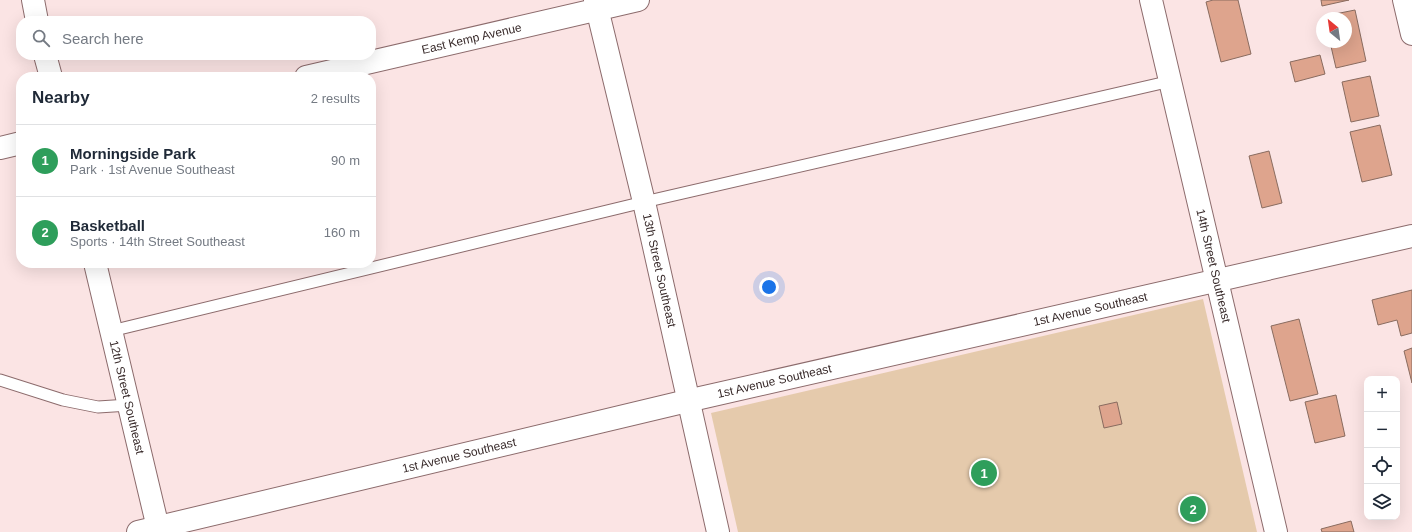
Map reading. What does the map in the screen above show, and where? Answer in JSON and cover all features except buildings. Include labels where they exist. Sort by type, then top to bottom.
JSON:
[{"type":"street","points":[[32,0],[37,16]]},
{"type":"street","name":"East Kemp Avenue","points":[[376,60],[596,5],[638,0]]},
{"type":"street","name":"14th Street Southeast","points":[[1151,0],[1276,532]]},
{"type":"street","points":[[1404,0],[1412,34]]},
{"type":"street","name":"13th Street Southeast","points":[[596,5],[644,202],[687,401],[718,532]]},
{"type":"street","points":[[47,60],[50,72]]},
{"type":"street","name":"East Kemp Avenue","points":[[326,72],[374,60]]},
{"type":"street","points":[[0,148],[16,144]]},
{"type":"street","name":"1st Avenue Southeast","points":[[138,532],[159,530],[687,401],[1216,279],[1412,236]]},
{"type":"street","name":"12th Street Southeast","points":[[96,268],[159,530]]},
{"type":"lane","points":[[376,267],[644,202],[1171,81]]},
{"type":"lane","points":[[111,331],[371,268]]},
{"type":"lane","points":[[0,380],[62,400],[98,407],[129,405]]},
{"type":"shaded area","points":[[1203,299],[1257,532],[738,532],[711,413]]},
{"type":"place","name":"Morningside Park","points":[[984,473]]},
{"type":"place","name":"Basketball","points":[[1193,509]]}]
